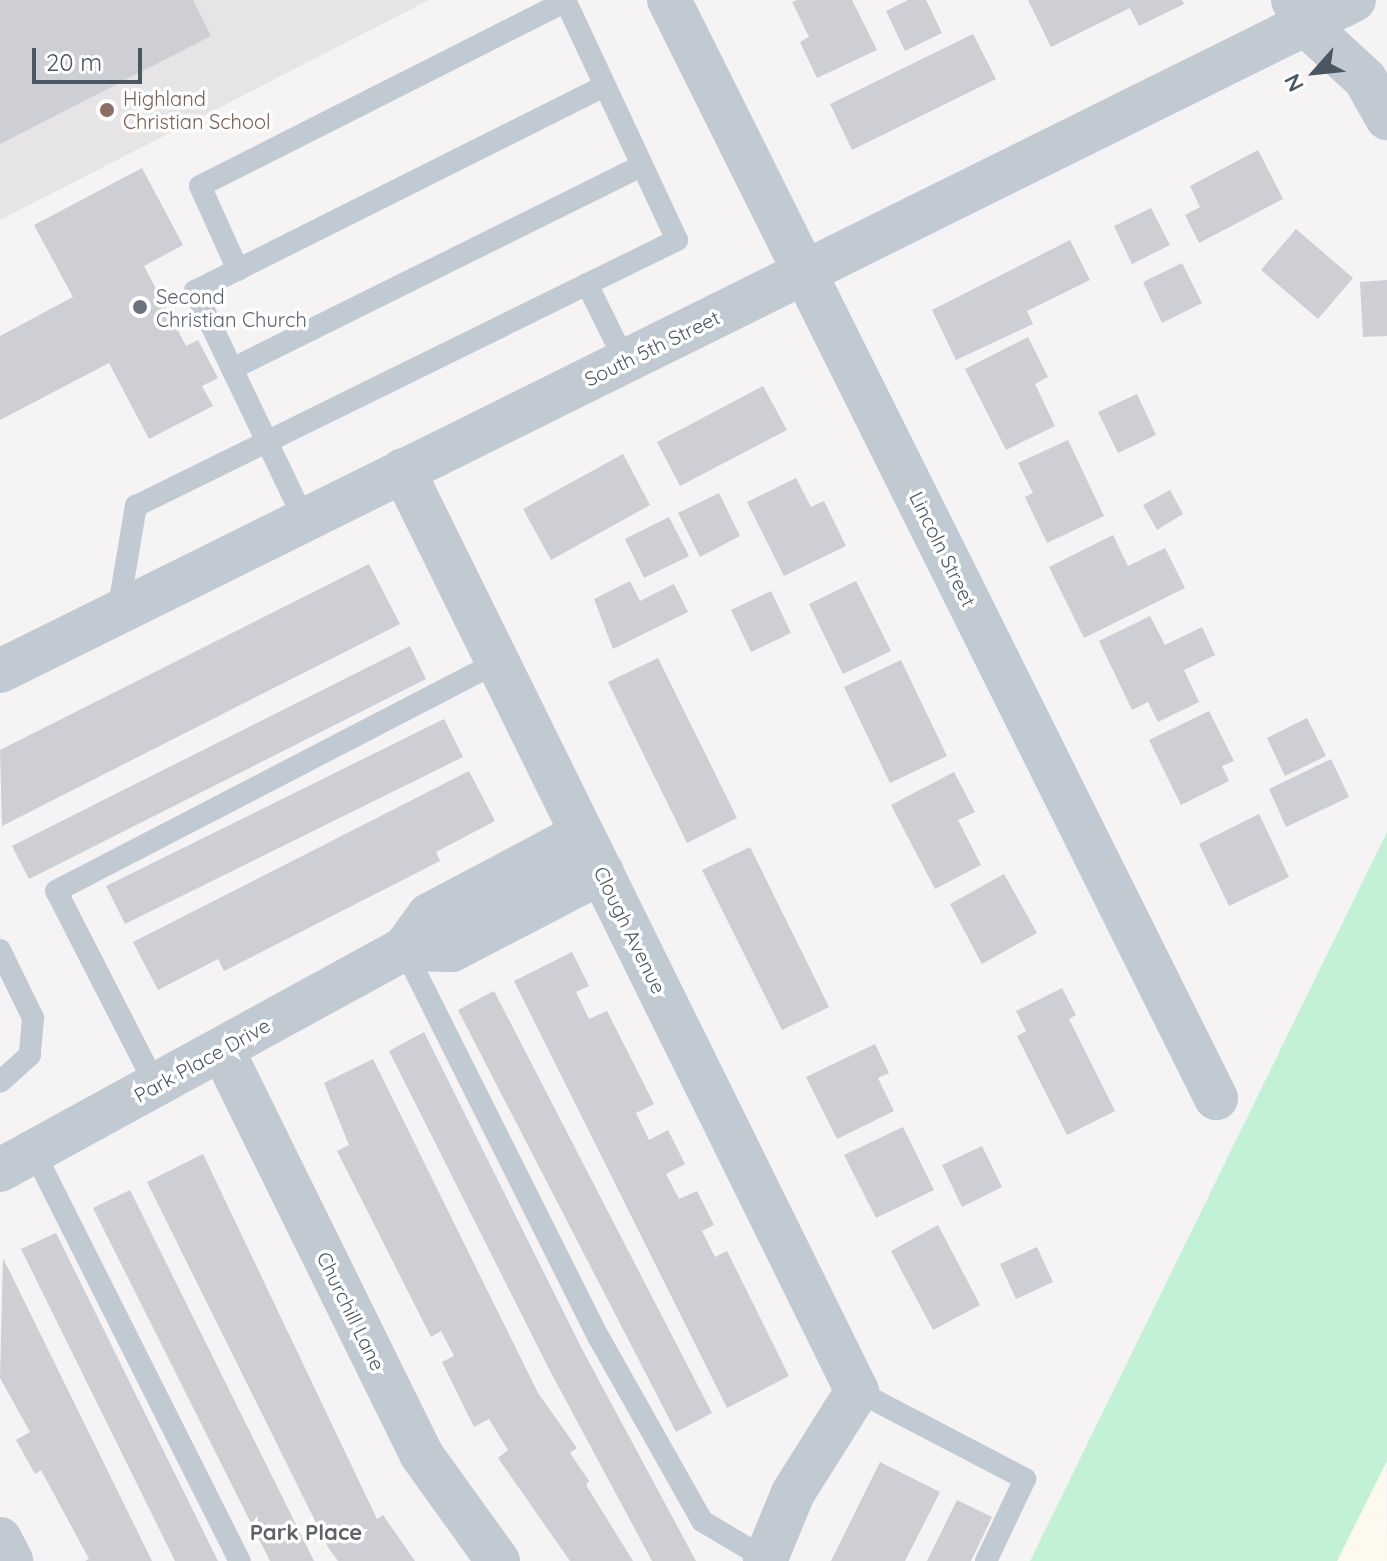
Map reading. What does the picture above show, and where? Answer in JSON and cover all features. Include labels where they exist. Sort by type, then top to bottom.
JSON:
[{"type":"street","name":"Lincoln Street","points":[[669,0],[1216,1098]]},
{"type":"street","name":"South 5th Street","points":[[0,671],[805,273],[1299,12],[1354,0]]},
{"type":"street","points":[[1299,12],[1365,79],[1387,118]]},
{"type":"street","name":"Clough Avenue","points":[[403,470],[857,1391]]},
{"type":"street","name":"Park Place Drive","points":[[17,1161],[404,949],[429,915],[582,834]]},
{"type":"street","name":"Park Place Drive","points":[[404,949],[452,950],[602,872]]},
{"type":"street","name":"Churchill Lane","points":[[222,1049],[421,1454],[498,1561]]},
{"type":"street","points":[[766,1560],[793,1493],[857,1391]]},
{"type":"street","points":[[0,1539],[11,1561]]},
{"type":"lane","points":[[118,612],[136,506],[677,240],[564,2],[200,186],[238,270]]},
{"type":"lane","points":[[304,519],[195,291],[602,87]]},
{"type":"lane","points":[[232,369],[641,166]]},
{"type":"lane","points":[[587,284],[625,361]]},
{"type":"lane","points":[[156,1086],[56,891],[498,662]]},
{"type":"lane","points":[[404,949],[599,1338],[702,1521],[766,1560]]},
{"type":"lane","points":[[0,950],[33,1018],[30,1055],[0,1082]]},
{"type":"lane","points":[[17,1161],[240,1561]]},
{"type":"lane","points":[[857,1391],[1025,1479],[986,1561]]},
{"type":"shaded area","name":"Highland Christian School","points":[[0,0],[429,0],[0,220]]},
{"type":"shaded area","points":[[1385,1464],[1387,1561],[1337,1561]]},
{"type":"green space","points":[[1387,832],[1387,1461],[1337,1561],[1030,1561]]},
{"type":"building","name":"Highland Christian School","points":[[0,0],[193,0],[211,36],[0,144]]},
{"type":"building","points":[[852,0],[877,50],[817,78],[800,42],[809,37],[792,2]]},
{"type":"building","points":[[908,0],[926,0],[942,33],[905,51],[886,11]]},
{"type":"building","points":[[1028,0],[1182,0],[1184,4],[1139,26],[1130,8],[1051,47]]},
{"type":"building","points":[[973,34],[996,79],[852,150],[830,104]]},
{"type":"building","points":[[1258,150],[1283,199],[1199,243],[1185,215],[1200,207],[1190,186]]},
{"type":"building","points":[[142,168],[183,245],[144,266],[186,346],[198,340],[218,378],[202,386],[213,406],[149,439],[109,363],[0,420],[0,336],[73,297],[34,225]]},
{"type":"building","points":[[1151,208],[1170,245],[1132,264],[1114,226]]},
{"type":"building","points":[[1296,229],[1353,278],[1318,319],[1261,270]]},
{"type":"building","points":[[1070,240],[1090,280],[1027,311],[1033,324],[956,360],[932,310]]},
{"type":"building","points":[[1182,263],[1202,303],[1162,323],[1143,282]]},
{"type":"building","points":[[1387,280],[1387,336],[1363,337],[1360,282]]},
{"type":"building","points":[[1028,337],[1048,377],[1035,384],[1055,426],[1006,450],[965,369]]},
{"type":"building","points":[[763,386],[787,430],[680,486],[657,442]]},
{"type":"building","points":[[1137,394],[1156,435],[1118,453],[1098,412]]},
{"type":"building","points":[[1068,440],[1104,516],[1047,543],[1025,497],[1033,493],[1018,463]]},
{"type":"building","points":[[623,454],[650,505],[551,560],[523,509]]},
{"type":"building","points":[[796,478],[811,507],[824,501],[846,546],[784,576],[747,502]]},
{"type":"building","points":[[1170,490],[1183,514],[1157,530],[1143,505]]},
{"type":"building","points":[[719,493],[740,536],[700,557],[678,513]]},
{"type":"building","points":[[669,517],[689,556],[644,578],[625,539]]},
{"type":"building","points":[[1113,535],[1128,566],[1165,548],[1185,588],[1084,638],[1049,567]]},
{"type":"building","points":[[369,564],[400,624],[2,826],[0,750]]},
{"type":"building","points":[[630,581],[640,601],[674,584],[688,612],[613,649],[594,599]]},
{"type":"building","points":[[856,581],[891,651],[843,674],[809,604]]},
{"type":"building","points":[[771,591],[791,633],[751,652],[731,610]]},
{"type":"building","points":[[1150,616],[1165,645],[1202,627],[1215,655],[1184,670],[1199,702],[1158,722],[1148,702],[1132,710],[1099,641]]},
{"type":"building","points":[[410,646],[426,679],[29,879],[12,846]]},
{"type":"building","points":[[658,658],[737,818],[687,843],[608,682]]},
{"type":"building","points":[[901,660],[947,756],[890,783],[844,687]]},
{"type":"building","points":[[1209,711],[1234,761],[1222,766],[1229,781],[1181,805],[1149,740]]},
{"type":"building","points":[[1307,718],[1326,756],[1285,776],[1267,738]]},
{"type":"building","points":[[444,719],[463,757],[125,924],[106,886]]},
{"type":"building","points":[[1331,759],[1349,797],[1286,827],[1269,789]]},
{"type":"building","points":[[469,771],[495,821],[436,852],[440,861],[224,971],[218,959],[158,990],[133,942]]},
{"type":"building","points":[[954,772],[975,812],[958,820],[981,865],[935,889],[891,805]]},
{"type":"building","points":[[1259,814],[1289,877],[1229,906],[1199,844]]},
{"type":"building","points":[[750,847],[829,1007],[782,1030],[702,870]]},
{"type":"building","points":[[1004,874],[1037,933],[982,964],[950,904]]},
{"type":"building","points":[[572,952],[589,986],[576,992],[589,1019],[607,1011],[654,1104],[636,1113],[649,1140],[668,1130],[685,1164],[666,1174],[679,1199],[697,1191],[714,1225],[702,1231],[715,1257],[727,1251],[789,1376],[727,1408],[514,981]]},
{"type":"building","points":[[1062,988],[1076,1015],[1069,1019],[1115,1111],[1067,1135],[1017,1036],[1026,1031],[1016,1011]]},
{"type":"building","points":[[494,991],[712,1413],[676,1432],[458,1010]]},
{"type":"building","points":[[424,1032],[582,1349],[696,1561],[652,1561],[549,1369],[389,1051]]},
{"type":"building","points":[[875,1044],[889,1073],[878,1078],[894,1111],[837,1139],[806,1077]]},
{"type":"building","points":[[373,1059],[538,1393],[577,1448],[570,1453],[633,1561],[570,1561],[498,1458],[508,1450],[489,1419],[474,1427],[442,1362],[454,1356],[441,1331],[431,1337],[337,1151],[349,1145],[324,1083]]},
{"type":"building","points":[[903,1127],[934,1190],[876,1218],[844,1155]]},
{"type":"building","points":[[982,1146],[1002,1187],[962,1207],[942,1165]]},
{"type":"building","points":[[203,1154],[377,1519],[383,1515],[415,1561],[338,1561],[328,1547],[147,1182]]},
{"type":"building","points":[[130,1190],[314,1561],[270,1561],[93,1208]]},
{"type":"building","points":[[938,1225],[980,1305],[933,1330],[891,1251]]},
{"type":"building","points":[[56,1233],[218,1561],[175,1561],[21,1249]]},
{"type":"building","points":[[1037,1247],[1053,1282],[1016,1299],[1000,1264]]},
{"type":"building","points":[[3,1258],[152,1561],[85,1561],[89,1559],[41,1470],[35,1474],[16,1440],[30,1432],[0,1378]]},
{"type":"building","points":[[880,1462],[940,1492],[905,1561],[831,1561]]},
{"type":"building","points":[[957,1500],[992,1517],[971,1561],[927,1561]]},
{"type":"place","name":"Highland Christian School","points":[[107,110]]},
{"type":"place","name":"Second Christian Church","points":[[140,307]]},
{"type":"district","name":"Park Place","points":[[306,1533]]}]
